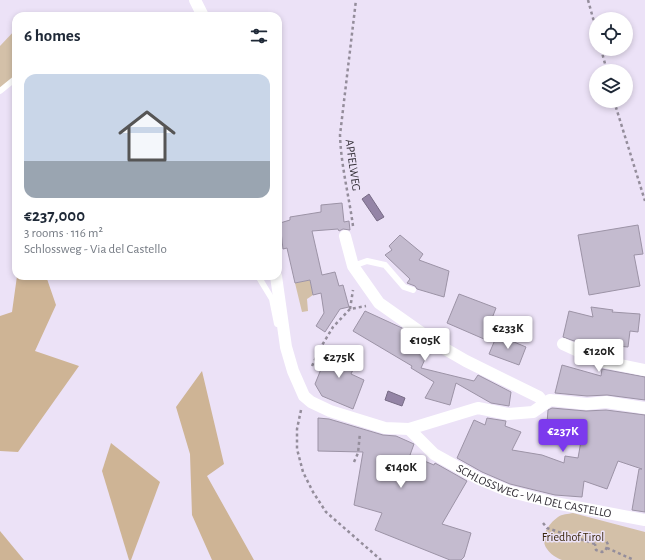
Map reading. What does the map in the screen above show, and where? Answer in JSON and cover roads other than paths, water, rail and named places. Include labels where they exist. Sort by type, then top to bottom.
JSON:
[{"type":"street","points":[[194,0],[201,12]]},
{"type":"street","points":[[349,233],[353,266],[379,303],[440,346],[466,361],[539,397],[544,403]]},
{"type":"street","points":[[277,280],[286,348],[293,371],[304,396],[311,402],[330,411],[385,428],[409,428],[478,408],[508,414],[533,412],[550,400],[587,404],[606,402],[645,408]]},
{"type":"street","points":[[563,344],[600,361],[645,370]]},
{"type":"street","name":"SCHLOSSWEG - VIA DEL CASTELLO","points":[[409,428],[434,454],[478,479],[508,491],[555,503],[645,520]]},
{"type":"lane","points":[[0,91],[12,81]]},
{"type":"lane","points":[[353,266],[367,261],[385,265],[404,287],[413,290]]},
{"type":"lane","points":[[260,280],[272,299],[281,339],[286,348]]},
{"type":"park label","name":"Friedhof Tirol","points":[[573,537]]}]
